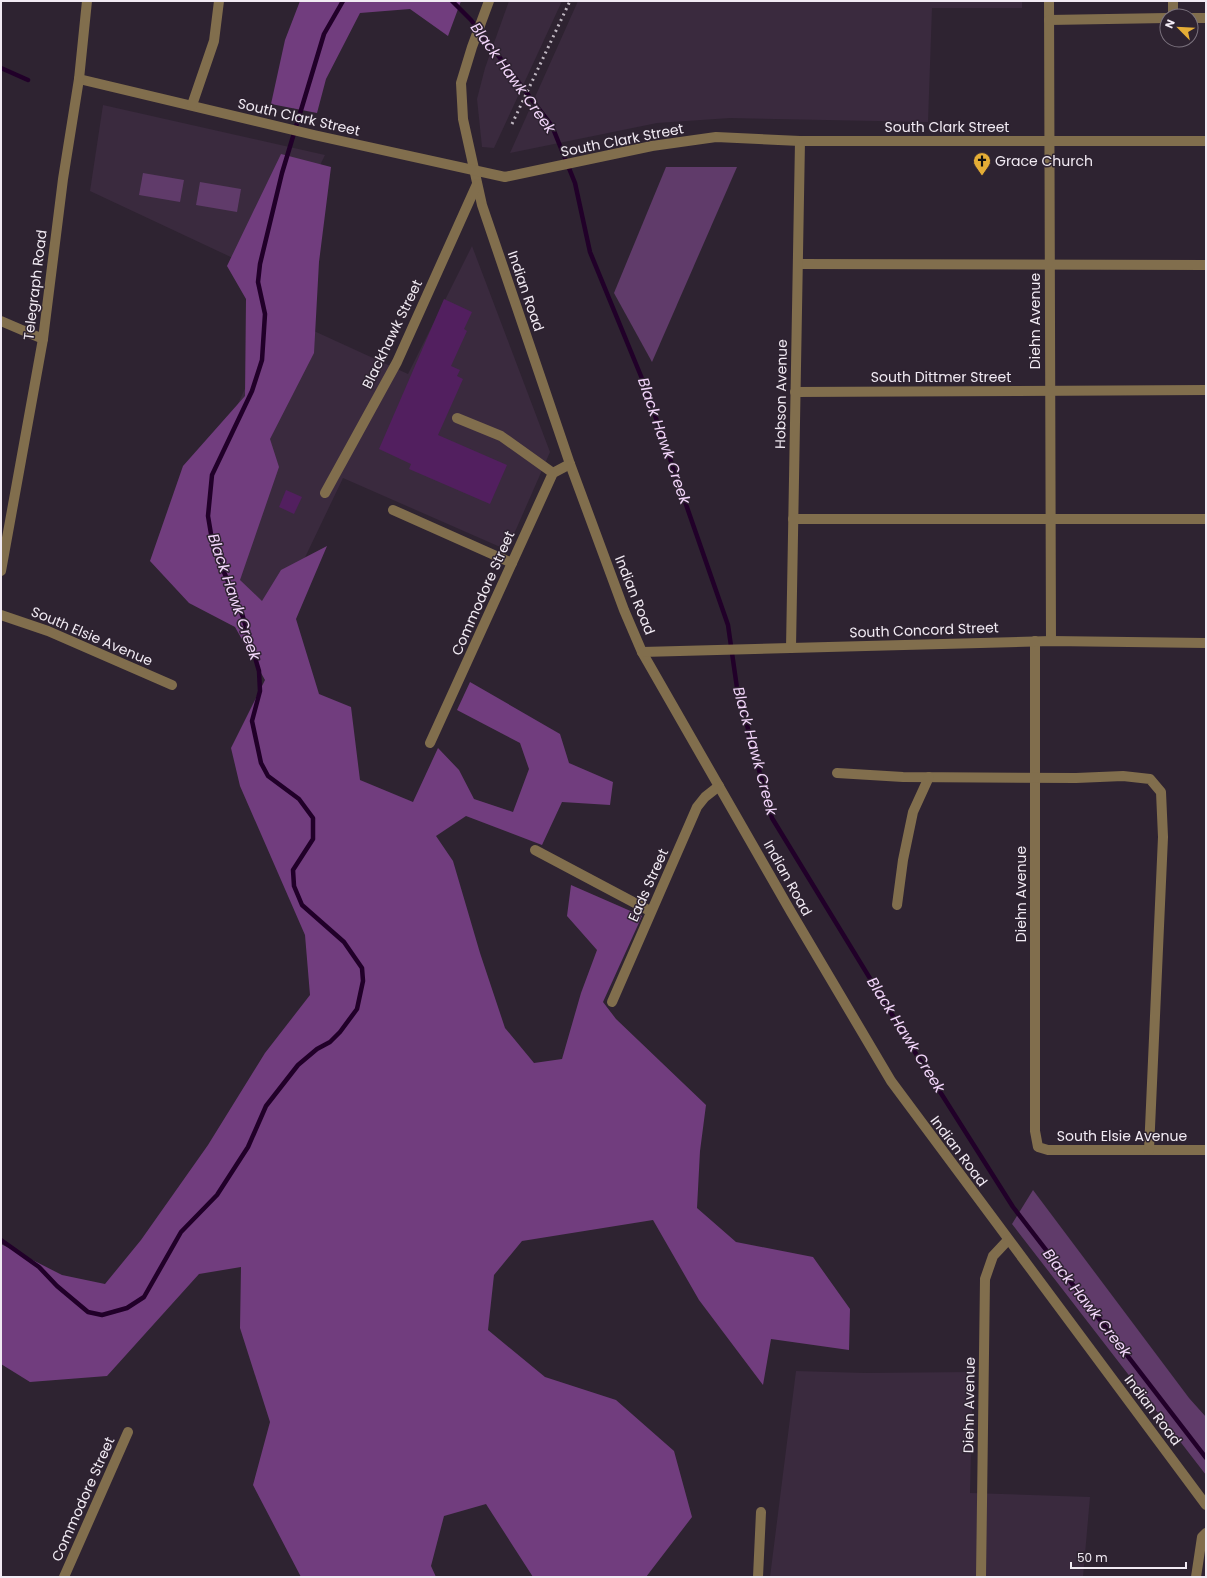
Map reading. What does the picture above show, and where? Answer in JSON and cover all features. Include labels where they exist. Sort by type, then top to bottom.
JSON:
[{"type":"street","name":"Telegraph Road","points":[[1,572],[43,339],[63,179],[79,79],[87,1]]},
{"type":"street","points":[[192,105],[214,41],[219,1]]},
{"type":"street","name":"Diehn Avenue","points":[[1049,1],[1051,640]]},
{"type":"street","points":[[474,170],[463,119],[462,83],[472,47],[488,6]]},
{"type":"street","points":[[1049,20],[1159,18]]},
{"type":"street","name":"South Clark Street","points":[[79,79],[314,135],[505,177],[578,163],[652,146],[716,137],[800,141],[1206,140]]},
{"type":"street","name":"Hobson Avenue","points":[[791,648],[800,141]]},
{"type":"street","name":"Indian Road","points":[[474,170],[482,205],[570,464],[624,610],[642,652],[891,1081],[1206,1505]]},
{"type":"street","name":"Blackhawk Street","points":[[325,494],[397,362],[477,184]]},
{"type":"street","points":[[798,264],[1049,266],[1206,265]]},
{"type":"street","points":[[1,321],[43,339]]},
{"type":"street","name":"South Dittmer Street","points":[[795,392],[1206,390]]},
{"type":"street","points":[[457,418],[501,436],[552,473],[570,464]]},
{"type":"street","name":"Commodore Street","points":[[430,743],[552,473]]},
{"type":"street","points":[[393,510],[512,563]]},
{"type":"street","points":[[793,518],[1206,519]]},
{"type":"street","name":"South Elsie Avenue","points":[[1,615],[48,630],[172,685]]},
{"type":"street","name":"South Concord Street","points":[[642,652],[1051,640],[1206,643]]},
{"type":"street","name":"Diehn Avenue","points":[[1035,641],[1035,1131],[1038,1147]]},
{"type":"street","points":[[836,773],[903,777],[1076,778],[1123,776],[1150,780],[1161,792],[1162,837],[1149,1150]]},
{"type":"street","points":[[897,905],[902,860],[913,812],[929,777]]},
{"type":"street","name":"Eads Street","points":[[612,1002],[650,911],[697,807],[705,796],[719,786]]},
{"type":"street","points":[[535,850],[650,911]]},
{"type":"street","name":"South Elsie Avenue","points":[[1038,1147],[1048,1150],[1206,1150]]},
{"type":"street","name":"Diehn Avenue","points":[[981,1577],[985,1279],[993,1256],[1008,1240]]},
{"type":"street","name":"Commodore Street","points":[[64,1577],[128,1432]]},
{"type":"street","points":[[758,1577],[761,1512]]},
{"type":"street","points":[[1196,1577],[1202,1537],[1206,1534]]},
{"type":"shaded area","points":[[300,1],[461,1],[448,36],[410,9],[360,13],[326,79],[317,113],[271,104],[285,40]]},
{"type":"shaded area","points":[[509,1],[562,1],[494,148],[482,147],[477,99],[485,68]]},
{"type":"shaded area","points":[[578,1],[1022,1],[1022,8],[932,8],[928,122],[730,118],[657,123],[510,153]]},
{"type":"shaded area","points":[[103,105],[325,155],[267,274],[90,191]]},
{"type":"shaded area","points":[[281,154],[331,167],[319,262],[314,353],[270,439],[279,467],[240,580],[262,601],[281,570],[327,546],[296,619],[319,694],[351,707],[360,780],[413,802],[438,748],[459,770],[474,799],[513,812],[529,769],[520,743],[457,710],[470,682],[560,734],[569,763],[613,782],[610,805],[562,802],[542,845],[466,816],[436,836],[453,861],[480,953],[505,1028],[534,1063],[562,1059],[581,993],[597,950],[567,916],[571,885],[642,916],[603,1002],[616,1019],[706,1105],[700,1151],[697,1208],[736,1242],[813,1257],[850,1309],[849,1350],[771,1339],[763,1385],[699,1300],[653,1220],[522,1241],[494,1275],[488,1330],[545,1377],[616,1400],[674,1451],[692,1517],[646,1577],[533,1577],[486,1504],[444,1516],[431,1566],[436,1577],[301,1577],[253,1485],[270,1422],[240,1328],[241,1267],[199,1274],[107,1376],[30,1382],[1,1364],[1,1244],[62,1275],[105,1284],[141,1240],[208,1145],[265,1053],[310,995],[305,935],[240,786],[231,748],[265,680],[235,627],[189,603],[150,561],[183,466],[245,396],[246,299],[227,266]]},
{"type":"shaded area","points":[[666,167],[737,167],[652,362],[614,293]]},
{"type":"shaded area","points":[[143,173],[184,180],[180,202],[139,195]]},
{"type":"shaded area","points":[[200,182],[241,189],[237,212],[196,205]]},
{"type":"shaded area","points":[[472,246],[550,452],[507,550],[343,478],[277,616],[164,564],[279,315],[408,374]]},
{"type":"shaded area","points":[[1033,1190],[1189,1398],[1206,1417],[1206,1475],[1012,1224]]},
{"type":"shaded area","points":[[796,1371],[865,1373],[973,1372],[970,1493],[1090,1497],[1083,1577],[770,1577]]},
{"type":"building","points":[[444,299],[472,312],[464,329],[467,331],[451,366],[460,370],[457,376],[463,379],[438,435],[507,465],[490,504],[409,469],[411,464],[379,449]]},
{"type":"building","points":[[286,490],[302,497],[294,514],[279,507]]},
{"type":"waterway","name":"Black Hawk Creek","points":[[1,1240],[39,1267],[57,1286],[88,1312],[102,1315],[127,1308],[144,1297],[181,1232],[217,1195],[248,1147],[266,1106],[298,1065],[317,1049],[330,1042],[340,1032],[357,1009],[363,981],[362,968],[344,942],[302,905],[294,886],[293,870],[313,839],[313,818],[299,799],[268,776],[261,763],[252,721],[260,691],[259,671],[243,617],[213,546],[208,516],[212,475],[252,391],[262,360],[265,314],[258,282],[260,264],[282,173],[324,34],[343,1]]},
{"type":"waterway","name":"Black Hawk Creek","points":[[452,1],[471,20],[552,126],[575,183],[590,252],[643,381],[728,625],[737,688],[772,818],[918,1057],[1013,1207],[1206,1458]]},
{"type":"waterway","points":[[1,68],[28,80]]},
{"type":"railway","points":[[512,124],[570,1]]},
{"type":"place","name":"Grace Church","points":[[982,176]]}]
